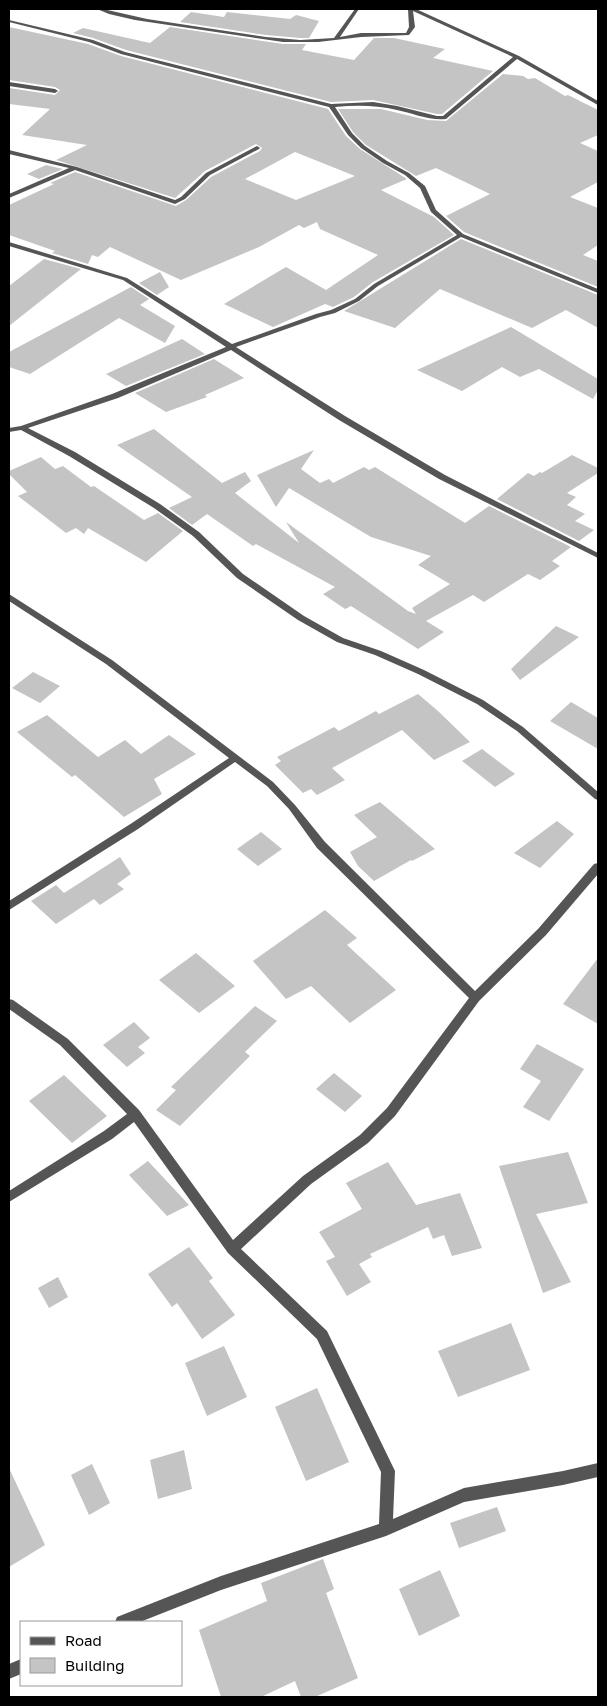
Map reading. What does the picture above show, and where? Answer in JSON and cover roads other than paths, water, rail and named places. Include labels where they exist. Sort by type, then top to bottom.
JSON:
[{"type":"street","points":[[99,9],[139,19],[292,42],[361,35],[407,34],[410,32],[412,20],[410,9]]},
{"type":"street","points":[[336,39],[357,9]]},
{"type":"street","points":[[414,9],[517,57],[598,103]]},
{"type":"street","points":[[9,21],[92,41],[123,54],[331,106],[355,102],[375,103],[437,118],[444,118],[517,57]]},
{"type":"street","points":[[9,84],[55,91]]},
{"type":"street","points":[[331,106],[350,134],[362,147],[407,174],[423,187],[433,211],[461,235],[598,291]]},
{"type":"street","points":[[9,152],[75,168],[175,202],[183,198],[208,174],[257,148]]},
{"type":"street","points":[[9,196],[75,168]]},
{"type":"street","points":[[9,430],[22,428],[115,396],[231,347],[318,315],[333,312],[357,300],[376,285],[461,235]]},
{"type":"street","points":[[9,244],[125,279],[342,418],[442,477],[598,556]]},
{"type":"street","points":[[22,428],[72,454],[157,506],[196,534],[240,576],[301,618],[340,640],[378,653],[421,672],[480,702],[520,729],[598,797]]},
{"type":"street","points":[[9,597],[109,662],[270,784],[321,845],[475,998]]},
{"type":"street","points":[[9,906],[135,826],[235,758]]},
{"type":"street","points":[[232,1249],[307,1180],[364,1139],[391,1112],[475,998],[542,932],[598,867]]},
{"type":"street","points":[[9,1002],[64,1042],[135,1114],[232,1249],[322,1335],[388,1471],[386,1529]]},
{"type":"street","points":[[9,1197],[108,1135],[135,1114]]},
{"type":"street","points":[[125,1621],[220,1583],[386,1529],[464,1495],[598,1470]]}]
